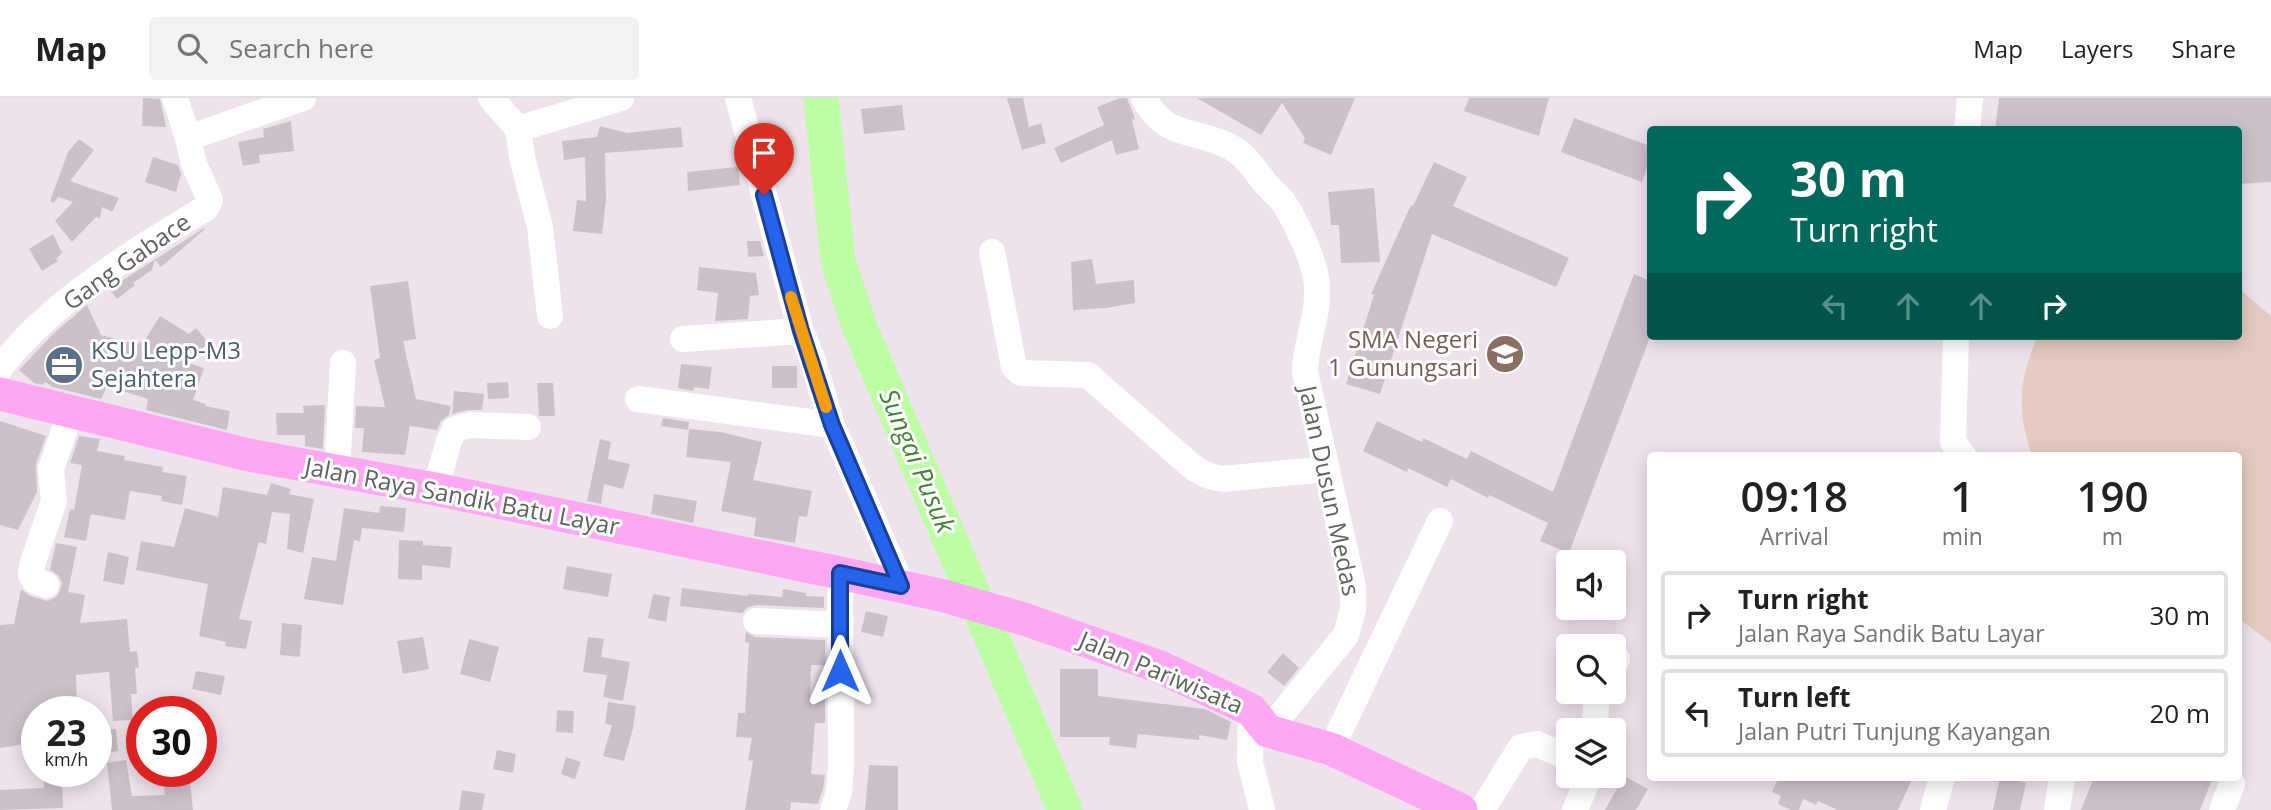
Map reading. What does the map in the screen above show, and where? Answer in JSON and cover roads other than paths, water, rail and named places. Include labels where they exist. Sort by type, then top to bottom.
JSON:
[{"type":"main road","name":"Jalan Raya Sandik Batu Layar","points":[[0,394],[217,448],[435,489],[924,592]]},
{"type":"main road","name":"Jalan Pariwisata","points":[[924,592],[1024,619],[1160,667],[1259,720],[1331,749],[1461,810]]},
{"type":"street","name":"Gang Gabace","points":[[0,368],[36,330],[95,280],[206,208],[210,200],[194,164],[175,98]]},
{"type":"street","points":[[187,138],[303,98]]},
{"type":"street","points":[[491,98],[519,129],[522,157],[540,227],[550,316]]},
{"type":"street","points":[[519,129],[621,98]]},
{"type":"street","points":[[738,98],[801,331],[832,425],[924,592]]},
{"type":"street","name":"Jalan Dusun Medas","points":[[1144,98],[1154,114],[1171,127],[1223,143],[1242,154],[1283,201],[1307,251],[1316,277],[1316,313],[1306,350],[1305,372],[1354,598],[1346,635],[1259,720]]},
{"type":"street","points":[[1968,126],[1970,98]]},
{"type":"street","points":[[992,253],[1014,366],[1021,373],[1088,375],[1201,474],[1223,479],[1326,469]]},
{"type":"street","points":[[682,339],[801,331]]},
{"type":"street","points":[[1956,340],[1953,442],[1961,452]]},
{"type":"street","points":[[337,472],[343,363]]},
{"type":"street","points":[[638,399],[832,425]]},
{"type":"street","points":[[46,585],[35,581],[31,568],[53,506],[51,469],[71,411]]},
{"type":"street","points":[[435,489],[455,429],[471,425],[528,427]]},
{"type":"street","points":[[1331,749],[1440,521]]},
{"type":"street","points":[[833,810],[841,767],[840,573]]},
{"type":"street","points":[[756,621],[839,625]]},
{"type":"street","points":[[1259,720],[1250,762],[1262,810]]},
{"type":"street","points":[[1482,810],[1521,747],[1531,743],[1556,752]]},
{"type":"street","points":[[1933,810],[1941,781]]},
{"type":"street","points":[[2057,810],[2061,781]]},
{"type":"street","points":[[2222,810],[2232,783]]},
{"type":"street","points":[[1575,810],[1583,788]]},
{"type":"waterway","name":"Sungai Pusuk","points":[[821,98],[838,261],[860,328],[1065,810]]},
{"type":"place","name":"SMA Negeri 1 Gunungsari","points":[[1505,354]]},
{"type":"place","name":"KSU Lepp-M3 Sejahtera","points":[[64,365]]}]
